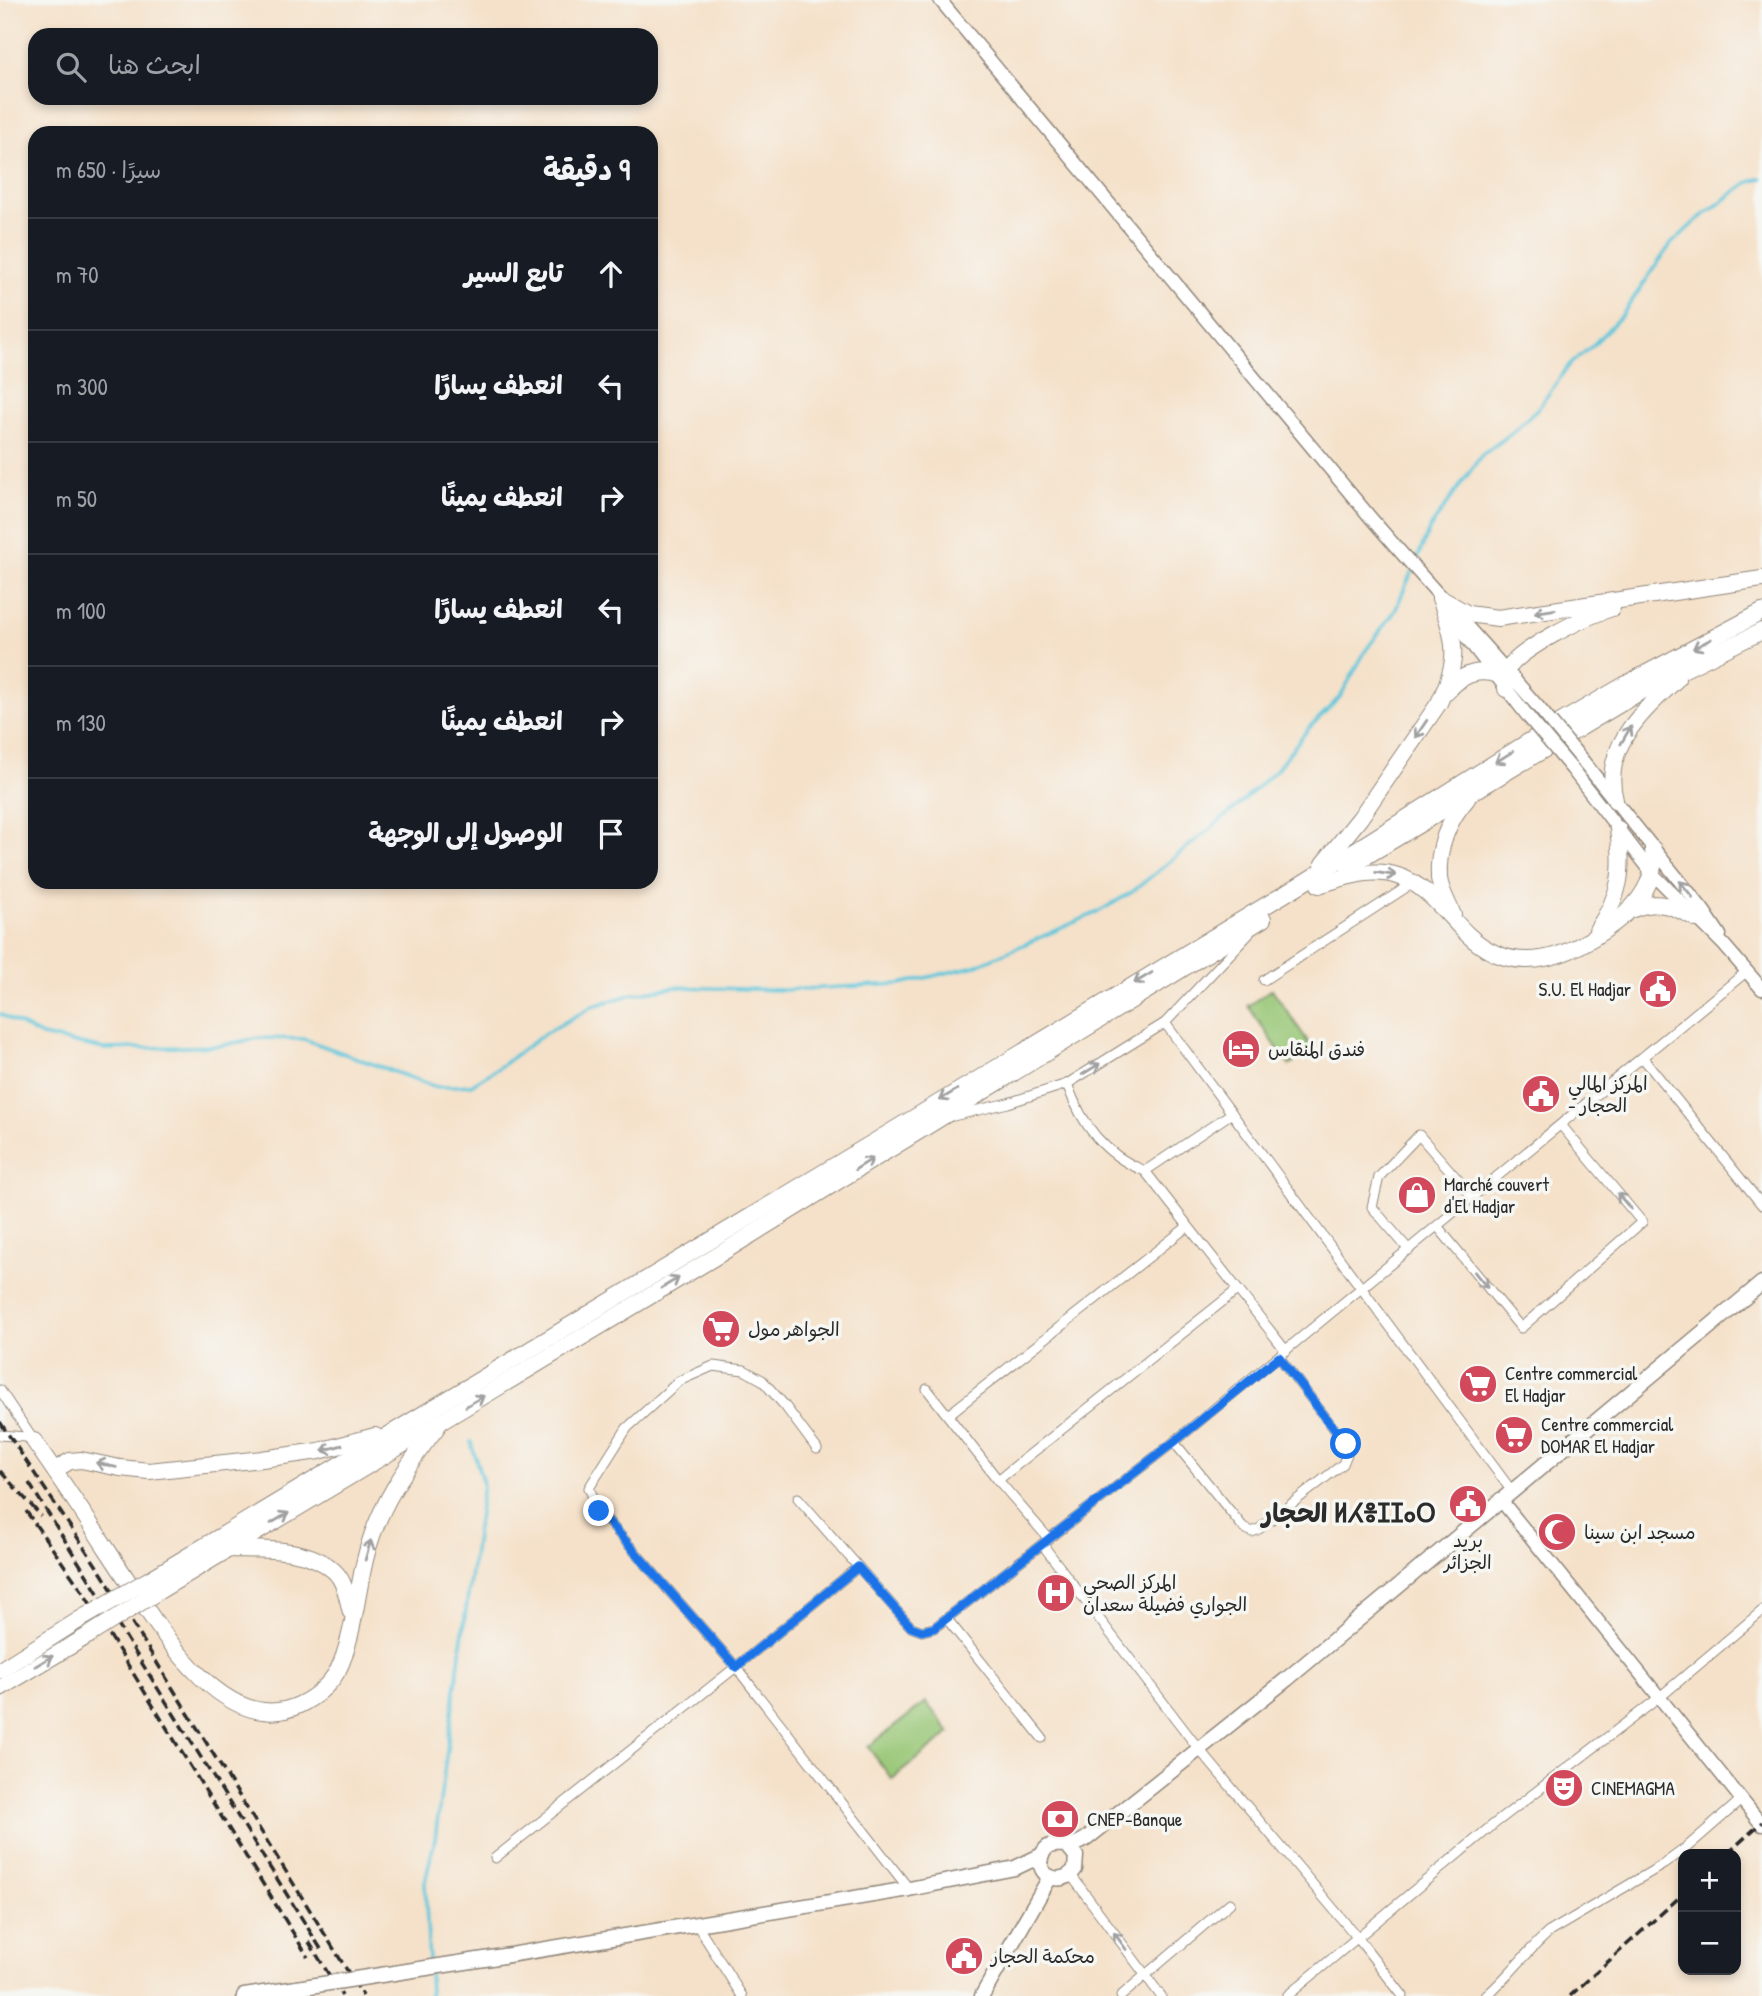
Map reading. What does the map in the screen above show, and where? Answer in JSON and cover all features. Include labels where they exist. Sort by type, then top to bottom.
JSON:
[{"type":"highway","points":[[1437,595],[1468,614],[1498,618],[1762,579]]},
{"type":"highway","points":[[1437,595],[1452,633],[1454,653],[1448,684],[1439,703]]},
{"type":"highway","points":[[1303,883],[1349,833],[1453,685],[1469,674],[1505,677],[1530,650],[1586,617],[1661,595]]},
{"type":"highway","points":[[0,1688],[89,1635],[154,1585],[397,1429],[1303,883],[1549,729],[1762,612]]},
{"type":"highway","points":[[0,1670],[79,1620],[228,1549],[715,1256],[1261,920],[1638,693],[1762,631]]},
{"type":"highway","points":[[1615,800],[1613,766],[1620,743],[1633,722],[1651,702],[1693,664]]},
{"type":"highway","points":[[1457,923],[1439,879],[1441,859],[1446,831],[1457,810],[1474,792]]},
{"type":"highway","points":[[1592,938],[1611,908],[1619,885],[1622,861],[1618,829]]},
{"type":"highway","points":[[1319,885],[1371,872],[1390,874],[1413,883],[1424,891],[1486,948],[1509,958],[1546,959],[1571,952],[1629,911],[1641,897],[1653,874],[1653,849]]},
{"type":"highway","points":[[1629,911],[1646,904],[1661,903],[1697,919]]},
{"type":"highway","points":[[34,1441],[178,1654],[215,1689],[231,1700],[257,1711],[284,1712],[310,1700],[326,1686],[338,1670],[378,1517],[416,1454],[442,1420]]},
{"type":"highway","points":[[55,1470],[70,1461],[81,1460],[149,1471],[262,1459],[318,1451],[397,1429]]},
{"type":"highway","points":[[228,1549],[301,1554],[320,1562],[335,1572],[340,1580],[352,1616]]},
{"type":"main road","points":[[940,0],[1437,595],[1455,624],[1505,677],[1653,874],[1724,945],[1762,989]]},
{"type":"main road","points":[[1535,714],[1583,761],[1615,800],[1710,919],[1724,945]]},
{"type":"main road","points":[[1072,1851],[1287,1679],[1762,1283]]},
{"type":"main road","points":[[1506,1495],[1660,1697],[1762,1825]]},
{"type":"main road","points":[[244,1996],[909,1889],[1015,1868],[1042,1855],[1050,1846],[1062,1843],[1072,1851],[1077,1863],[1072,1875],[1061,1879],[1015,1868]]},
{"type":"main road","points":[[1042,1855],[1042,1868],[1048,1875]]},
{"type":"main road","points":[[982,1996],[1048,1875]]},
{"type":"street","points":[[1264,980],[1413,883]]},
{"type":"street","points":[[934,1121],[1008,1103],[1067,1084],[1165,1023],[1261,920]]},
{"type":"street","points":[[798,1498],[911,1627],[922,1631],[929,1630],[947,1619],[1174,1442],[1746,972]]},
{"type":"street","points":[[1165,1023],[1362,1289],[1506,1495]]},
{"type":"street","points":[[1643,1058],[1762,1205]]},
{"type":"street","points":[[1067,1084],[1073,1101],[1095,1138],[1126,1164],[1145,1171],[1237,1290],[1346,1444],[1348,1454],[1343,1464],[1259,1529],[1249,1532],[1174,1442]]},
{"type":"street","points":[[1145,1171],[1232,1114]]},
{"type":"street","points":[[1438,1227],[1521,1328],[1642,1222],[1561,1125]]},
{"type":"street","points":[[1409,1250],[1372,1207],[1379,1177],[1419,1135],[1473,1197]]},
{"type":"street","points":[[948,1415],[1187,1227]]},
{"type":"street","points":[[998,1480],[1237,1290]]},
{"type":"street","points":[[817,1449],[762,1380],[744,1370],[713,1366],[679,1381],[627,1428],[589,1488],[599,1511],[736,1667],[909,1889]]},
{"type":"street","points":[[927,1389],[1198,1748],[1357,1937],[1403,1996]]},
{"type":"street","points":[[0,1390],[34,1441]]},
{"type":"street","points":[[0,1435],[26,1437],[34,1441]]},
{"type":"street","points":[[495,1858],[858,1567]]},
{"type":"street","points":[[1287,1996],[1494,1824],[1660,1697],[1762,1611]]},
{"type":"street","points":[[947,1619],[1042,1738]]},
{"type":"street","points":[[1486,1996],[1549,1932],[1664,1864],[1741,1800]]},
{"type":"street","points":[[1072,1875],[1161,1996]]},
{"type":"street","points":[[1121,1996],[1230,1903]]},
{"type":"street","points":[[696,1923],[742,1996]]},
{"type":"green space","points":[[1272,989],[1313,1049],[1289,1065],[1248,1006]]},
{"type":"green space","points":[[926,1702],[950,1733],[892,1779],[868,1747]]},
{"type":"waterway","points":[[1415,564],[1430,528],[1481,456],[1513,432],[1539,407],[1570,364],[1622,315],[1671,244],[1697,220],[1747,183],[1762,178]]},
{"type":"waterway","points":[[0,1014],[42,1036],[104,1049],[219,1046],[259,1038],[304,1039],[436,1087],[471,1085],[544,1034],[593,1006],[633,994],[676,987],[783,990],[900,984],[975,966],[1098,912],[1132,892],[1232,811],[1276,770],[1308,729],[1340,697],[1366,650],[1395,611],[1412,571]]},
{"type":"waterway","points":[[429,1962],[425,1882],[435,1839],[483,1484],[471,1442]]},
{"type":"waterway","points":[[429,1970],[430,1996]]},
{"type":"railway","points":[[0,1422],[102,1574],[363,1996]]},
{"type":"railway","points":[[0,1471],[41,1516]]},
{"type":"railway","points":[[29,1483],[321,1949]]},
{"type":"railway","points":[[26,1511],[83,1592],[308,1957]]},
{"type":"railway","points":[[1732,1849],[1762,1822]]},
{"type":"railway","points":[[1570,1996],[1678,1899]]},
{"type":"railway","points":[[309,1942],[342,1996]]},
{"type":"place","name":"S.U. El Hadjar","points":[[1658,989]]},
{"type":"place","name":"فندق المنقاس","points":[[1241,1049]]},
{"type":"place","name":"المركز المالي - الحجار","points":[[1541,1094]]},
{"type":"place","name":"Marché couvert d'El Hadjar","points":[[1417,1195]]},
{"type":"place","name":"الجواهر مول","points":[[721,1329]]},
{"type":"place","name":"Centre commercial El Hadjar","points":[[1478,1384]]},
{"type":"place","name":"Centre commercial DOMAR El Hadjar","points":[[1514,1435]]},
{"type":"place","name":"بريد الجزائر","points":[[1468,1504]]},
{"type":"place","name":"مسجد ابن سينا","points":[[1557,1532]]},
{"type":"place","name":"المركز الصحي الجواري فضيلة سعدان","points":[[1056,1593]]},
{"type":"place","name":"CINEMAGMA","points":[[1564,1788]]},
{"type":"place","name":"CNEP-Banque","points":[[1060,1819]]},
{"type":"place","name":"محكمة الحجار","points":[[964,1956]]},
{"type":"district","name":"الحجار ⵍⵃⴻⵊⵊⴰⵔ","points":[[1349,1512]]},
{"type":"route","points":[[599,1511],[736,1667],[858,1567],[911,1627],[922,1631],[934,1628],[1279,1357],[1346,1444]]}]
